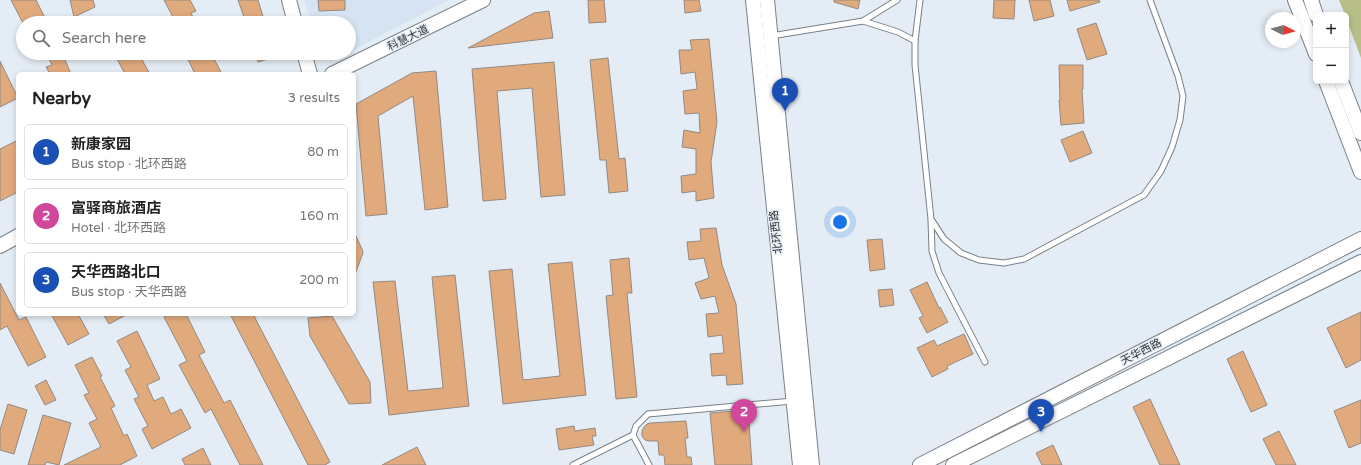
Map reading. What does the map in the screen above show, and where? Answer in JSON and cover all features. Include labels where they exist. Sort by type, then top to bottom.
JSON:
[{"type":"street","points":[[289,0],[293,16]]},
{"type":"street","name":"科慧大道","points":[[336,72],[483,0]]},
{"type":"street","name":"北环西路","points":[[753,0],[800,465]]},
{"type":"street","name":"北环西路","points":[[767,0],[812,465]]},
{"type":"street","points":[[1295,0],[1314,48]]},
{"type":"street","points":[[1311,0],[1315,12]]},
{"type":"street","points":[[306,60],[309,72]]},
{"type":"street","points":[[1327,84],[1361,172]]},
{"type":"street","points":[[1342,84],[1361,133]]},
{"type":"street","points":[[0,246],[16,237]]},
{"type":"street","name":"天华西路","points":[[946,460],[1361,239]]},
{"type":"street","name":"天华西路","points":[[920,465],[946,460],[1361,262]]},
{"type":"lane","points":[[770,36],[863,21],[897,0]]},
{"type":"lane","points":[[920,0],[915,41],[916,64],[931,219],[932,251],[939,273],[985,362]]},
{"type":"lane","points":[[931,219],[944,239],[961,253],[979,260],[1004,264],[1024,258],[1144,195],[1161,172],[1172,147],[1180,120],[1183,96],[1178,76],[1150,0]]},
{"type":"lane","points":[[863,21],[898,32],[915,41]]},
{"type":"lane","points":[[573,465],[633,435],[636,426],[648,414],[793,401]]},
{"type":"lane","points":[[633,435],[649,465]]},
{"type":"shaded area","points":[[304,0],[449,0],[356,48],[356,16],[309,16]]},
{"type":"green space","points":[[1339,0],[1361,0],[1361,58],[1349,26],[1349,12],[1344,12]]},
{"type":"building","points":[[11,0],[36,0],[44,16],[19,16]]},
{"type":"building","points":[[70,0],[93,0],[95,7],[74,16]]},
{"type":"building","points":[[164,0],[190,0],[196,11],[191,13],[192,16],[172,16]]},
{"type":"building","points":[[238,0],[258,0],[263,16],[244,16]]},
{"type":"building","points":[[318,0],[345,0],[345,10],[319,11]]},
{"type":"building","points":[[588,0],[604,0],[606,22],[589,23]]},
{"type":"building","points":[[684,0],[699,0],[701,11],[685,13]]},
{"type":"building","points":[[834,0],[860,0],[858,9],[834,2]]},
{"type":"building","points":[[994,0],[1015,0],[1014,19],[993,18]]},
{"type":"building","points":[[1029,0],[1050,0],[1054,16],[1034,21]]},
{"type":"building","points":[[1067,0],[1099,0],[1100,2],[1070,11]]},
{"type":"building","points":[[549,11],[553,38],[468,48],[534,13]]},
{"type":"building","points":[[1096,23],[1107,54],[1087,60],[1077,29]]},
{"type":"building","points":[[709,39],[717,122],[711,162],[714,198],[696,201],[696,191],[682,193],[681,176],[696,174],[696,149],[682,147],[684,130],[700,133],[699,113],[685,114],[683,91],[697,89],[695,72],[681,74],[679,50],[692,50],[690,40]]},
{"type":"building","points":[[608,58],[619,159],[625,158],[628,191],[609,193],[606,160],[600,160],[590,60]]},
{"type":"building","points":[[50,60],[65,60],[70,72],[49,72],[46,67],[52,65]]},
{"type":"building","points":[[118,60],[142,60],[149,72],[124,72]]},
{"type":"building","points":[[188,60],[215,60],[221,72],[194,72]]},
{"type":"building","points":[[0,61],[16,94],[16,99],[0,107]]},
{"type":"building","points":[[554,62],[565,195],[541,197],[532,88],[497,91],[506,199],[483,201],[472,69]]},
{"type":"building","points":[[1059,65],[1083,65],[1082,89],[1084,123],[1061,125]]},
{"type":"building","points":[[436,71],[448,207],[425,210],[413,96],[378,116],[387,214],[366,216],[356,104],[412,73]]},
{"type":"building","points":[[1083,131],[1092,153],[1070,162],[1061,140]]},
{"type":"building","points":[[16,141],[16,193],[0,201],[0,149]]},
{"type":"building","points":[[716,228],[722,265],[736,304],[743,384],[727,385],[726,375],[712,376],[710,354],[724,353],[722,335],[708,337],[706,314],[719,313],[715,296],[701,299],[695,283],[709,278],[704,258],[689,260],[687,242],[701,241],[700,229]]},
{"type":"building","points":[[356,236],[363,253],[356,272]]},
{"type":"building","points":[[882,239],[885,269],[870,271],[867,240]]},
{"type":"building","points":[[629,258],[632,293],[627,293],[637,397],[616,399],[606,296],[613,295],[610,260]]},
{"type":"building","points":[[572,262],[586,395],[503,404],[489,271],[512,269],[523,380],[560,376],[548,264]]},
{"type":"building","points":[[455,275],[469,406],[389,415],[373,282],[395,281],[408,391],[443,388],[432,277]]},
{"type":"building","points":[[927,282],[939,308],[940,307],[948,322],[927,333],[919,318],[923,316],[910,290]]},
{"type":"building","points":[[0,283],[19,320],[26,317],[46,357],[28,366],[7,326],[0,330]]},
{"type":"building","points":[[892,289],[894,305],[880,307],[878,290]]},
{"type":"building","points":[[1361,312],[1361,360],[1346,368],[1327,328]]},
{"type":"building","points":[[52,316],[79,316],[89,334],[68,345]]},
{"type":"building","points":[[104,316],[124,316],[109,324]]},
{"type":"building","points":[[187,316],[205,352],[199,355],[224,403],[230,400],[263,465],[240,465],[211,409],[205,413],[179,365],[187,361],[164,317]]},
{"type":"building","points":[[231,316],[254,316],[330,462],[325,465],[308,465]]},
{"type":"building","points":[[332,316],[370,382],[371,403],[349,404],[310,336],[308,318]]},
{"type":"building","points":[[137,331],[160,379],[147,385],[154,401],[163,397],[171,414],[181,409],[191,428],[152,449],[142,429],[148,426],[134,399],[139,397],[125,370],[131,367],[117,341]]},
{"type":"building","points":[[964,334],[973,354],[947,366],[948,369],[932,377],[917,348],[934,340],[937,346]]},
{"type":"building","points":[[1243,351],[1267,405],[1251,412],[1227,359]]},
{"type":"building","points":[[92,357],[102,376],[100,377],[115,406],[111,408],[124,436],[127,434],[137,456],[120,465],[64,465],[101,447],[89,423],[97,419],[84,395],[89,393],[75,365]]},
{"type":"building","points":[[46,380],[56,400],[45,405],[35,386]]},
{"type":"building","points":[[1150,399],[1180,465],[1160,465],[1133,407]]},
{"type":"building","points":[[1361,400],[1361,443],[1349,448],[1334,411]]},
{"type":"building","points":[[8,404],[27,410],[14,454],[0,450],[0,430]]},
{"type":"building","points":[[748,410],[752,465],[715,465],[710,413]]},
{"type":"building","points":[[43,415],[71,423],[59,465],[46,462],[45,465],[28,465]]},
{"type":"building","points":[[686,421],[688,438],[685,438],[687,457],[691,457],[692,465],[665,465],[664,455],[659,455],[658,441],[645,440],[642,436],[642,431],[647,424],[650,423]]},
{"type":"building","points":[[574,426],[575,431],[595,428],[596,436],[592,436],[594,445],[559,450],[556,429]]},
{"type":"building","points":[[1279,431],[1296,465],[1276,465],[1263,439]]},
{"type":"building","points":[[1053,445],[1062,465],[1042,465],[1036,453]]},
{"type":"building","points":[[417,447],[426,465],[382,465]]},
{"type":"building","points":[[203,448],[211,465],[185,465],[182,459]]},
{"type":"place","name":"新康家园","points":[[785,111]]},
{"type":"place","name":"富驿商旅酒店","points":[[744,432]]},
{"type":"place","name":"天华西路北口","points":[[1041,432]]}]
